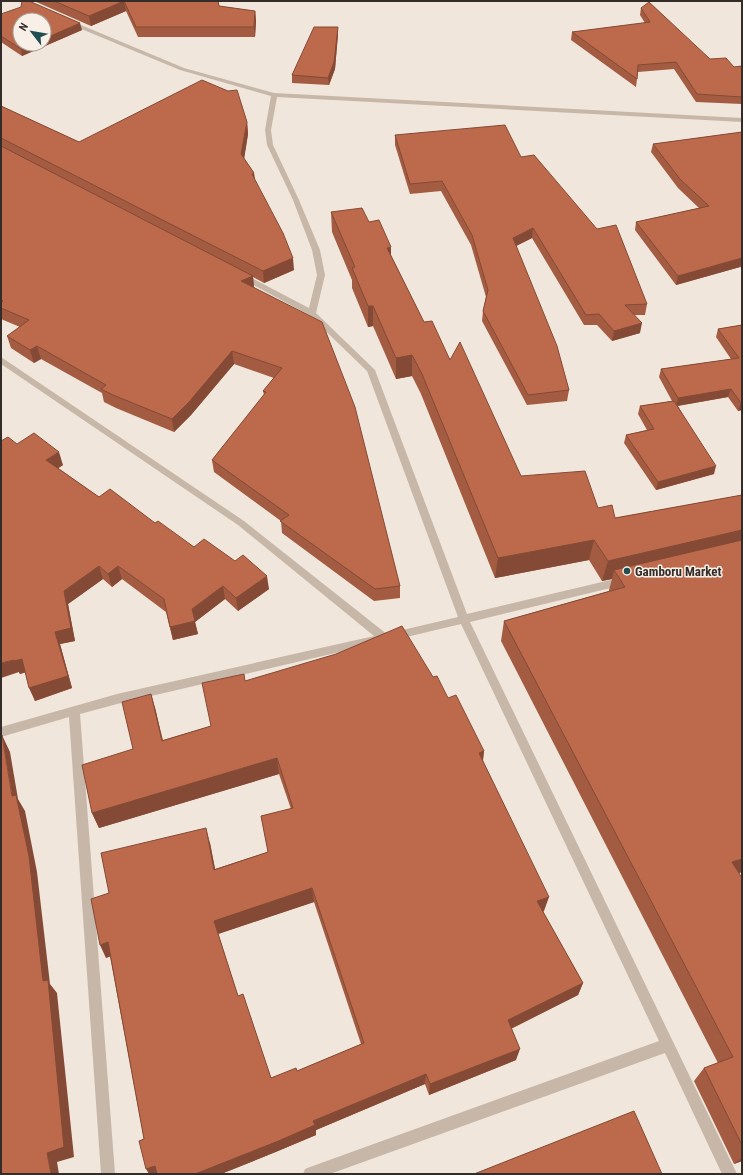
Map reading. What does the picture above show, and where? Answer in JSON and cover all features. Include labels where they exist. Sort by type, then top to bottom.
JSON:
[{"type":"street","points":[[65,20],[182,69],[274,95],[742,120]]},
{"type":"street","points":[[274,95],[268,130],[270,145],[296,200],[316,250],[321,275],[312,313]]},
{"type":"street","points":[[234,272],[312,313],[371,370],[464,620],[730,1174]]},
{"type":"street","points":[[1,360],[241,523],[384,638]]},
{"type":"street","points":[[1,732],[117,699],[464,620],[634,579]]},
{"type":"street","points":[[74,711],[108,1174]]},
{"type":"street","points":[[310,1174],[667,1045]]},
{"type":"building","points":[[22,1],[29,1],[80,23],[52,35],[52,12],[12,12],[12,43],[1,36],[1,14],[21,7]]},
{"type":"building","points":[[54,1],[124,1],[89,16]]},
{"type":"building","points":[[124,1],[218,1],[219,6],[255,11],[254,27],[136,27]]},
{"type":"building","points":[[649,2],[710,59],[726,58],[734,67],[742,66],[742,97],[697,94],[676,62],[638,65],[637,79],[572,32],[650,22],[641,8]]},
{"type":"building","points":[[314,27],[338,27],[334,62],[328,78],[292,75]]},
{"type":"building","points":[[202,80],[228,91],[237,90],[247,122],[241,154],[254,173],[252,174],[283,233],[293,258],[263,271],[1,138],[1,106],[79,142]]},
{"type":"building","points":[[505,125],[521,157],[534,155],[597,229],[616,225],[647,304],[625,305],[642,323],[614,331],[599,314],[586,315],[533,228],[513,238],[557,346],[569,390],[528,395],[483,311],[488,290],[472,235],[442,181],[410,184],[395,135]]},
{"type":"building","points":[[742,132],[742,258],[678,276],[636,222],[709,206],[680,179],[653,144]]},
{"type":"building","points":[[1,146],[253,276],[241,281],[322,322],[355,407],[400,586],[375,589],[280,521],[289,515],[212,460],[266,392],[263,391],[282,368],[232,351],[189,402],[172,419],[101,389],[106,385],[37,346],[30,350],[7,336],[29,320],[1,308],[1,302],[3,301],[1,300]]},
{"type":"building","points":[[362,208],[369,222],[379,220],[391,247],[387,248],[424,322],[432,321],[450,360],[460,342],[521,476],[585,471],[598,508],[612,505],[615,518],[742,495],[742,530],[608,561],[594,540],[498,558],[422,374],[412,355],[396,358],[373,306],[368,306],[352,268],[355,267],[331,212]]},
{"type":"building","points":[[742,325],[742,403],[731,389],[678,398],[661,369],[739,358],[718,329]]},
{"type":"building","points":[[674,401],[716,466],[658,482],[626,435],[654,429],[640,406]]},
{"type":"building","points":[[34,433],[59,452],[46,460],[99,497],[110,489],[155,523],[158,521],[194,547],[204,539],[235,561],[243,555],[267,576],[236,598],[223,586],[192,609],[195,621],[170,627],[164,599],[118,566],[108,574],[99,566],[64,591],[71,628],[55,632],[68,676],[29,688],[22,659],[1,663],[1,441],[8,437],[17,444]]},
{"type":"building","points":[[742,540],[742,859],[732,862],[742,878],[742,1145],[704,1068],[733,1057],[504,621],[625,587],[614,570]]},
{"type":"building","points":[[402,626],[433,677],[437,676],[448,698],[456,695],[484,751],[479,753],[549,897],[537,901],[583,983],[508,1020],[520,1049],[430,1084],[426,1074],[313,1121],[315,1125],[276,1142],[195,1174],[157,1174],[155,1166],[146,1169],[139,1141],[144,1139],[108,942],[100,945],[91,899],[109,893],[101,853],[206,828],[214,870],[268,852],[261,816],[293,808],[277,758],[92,813],[82,765],[133,749],[122,702],[151,694],[162,741],[211,726],[202,683],[244,674],[245,681],[336,654]],"holes":[[[312,888],[364,1043],[297,1071],[296,1068],[271,1078],[243,994],[238,996],[214,921]]]},
{"type":"building","points":[[1,735],[12,796],[16,795],[29,856],[43,981],[48,980],[64,1147],[47,1153],[51,1174],[1,1174]]},
{"type":"building","points":[[634,1111],[662,1174],[474,1174]]},
{"type":"place","name":"Gamboru Market","points":[[627,571]]}]
